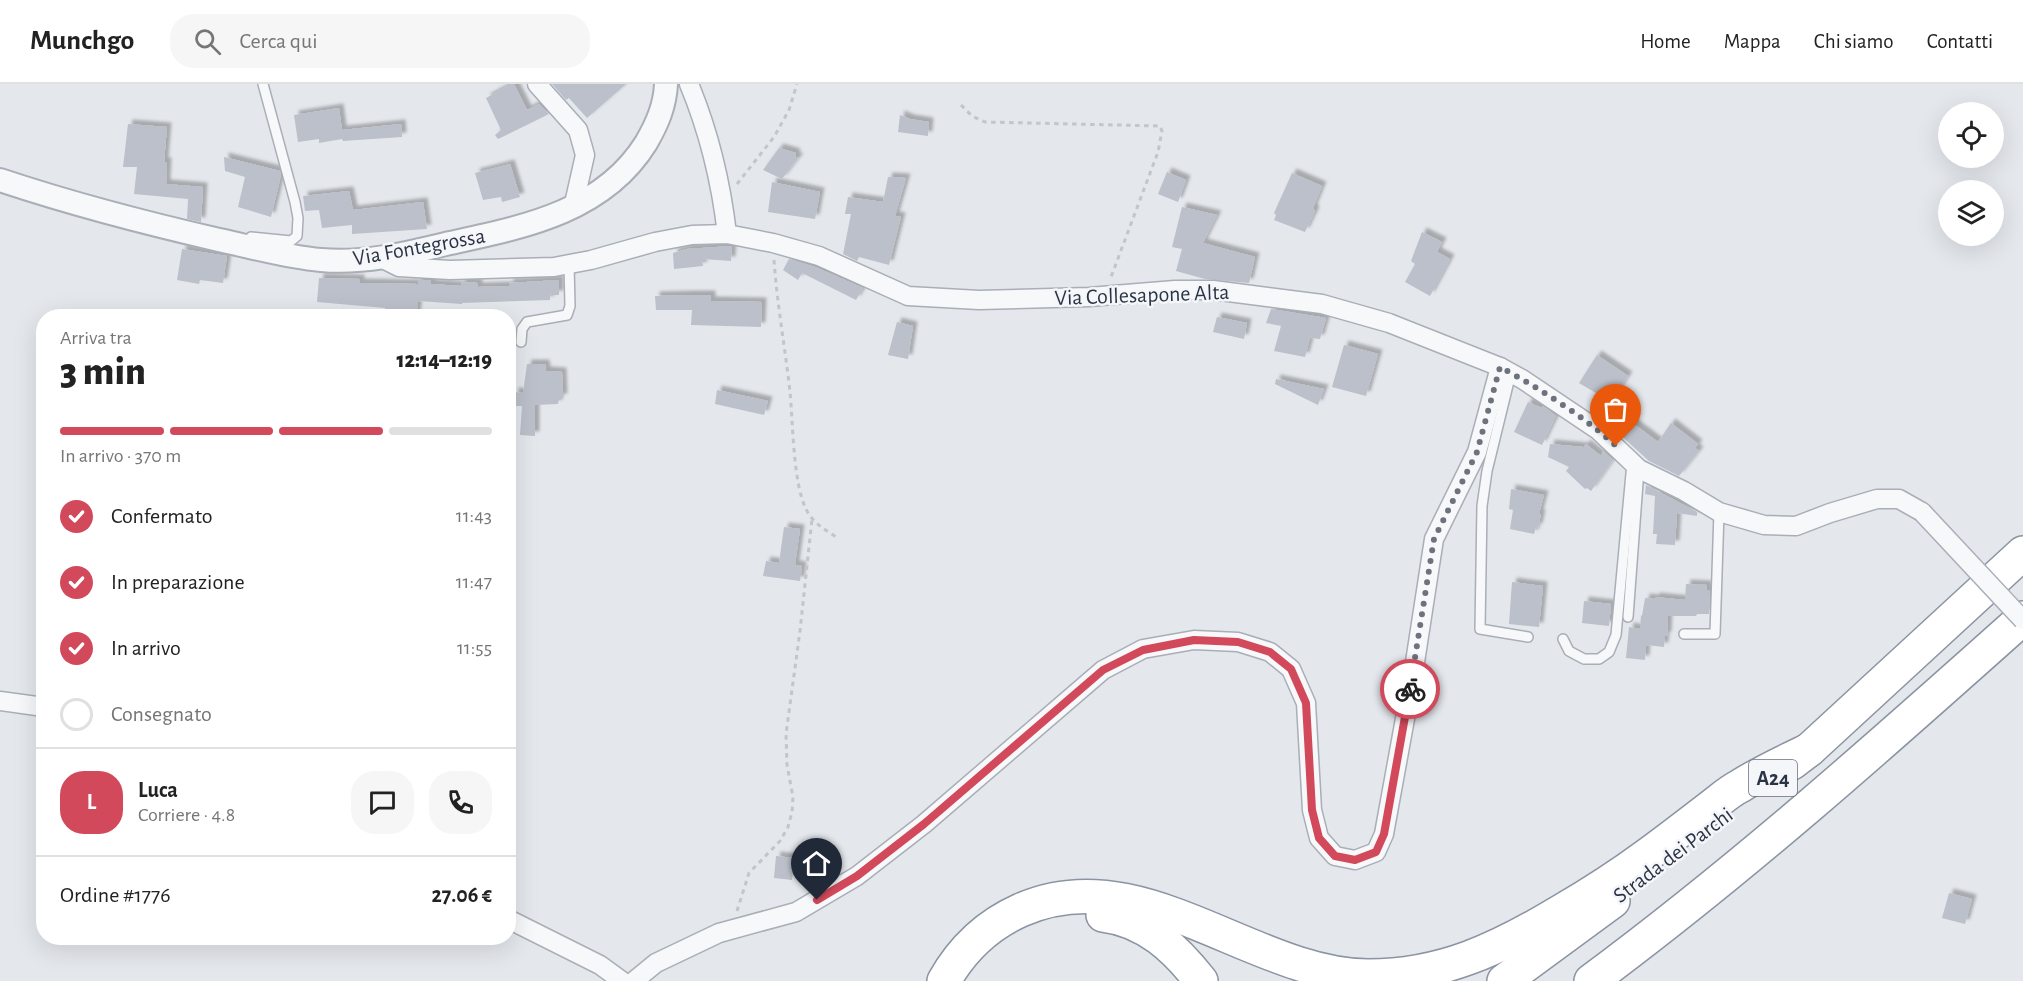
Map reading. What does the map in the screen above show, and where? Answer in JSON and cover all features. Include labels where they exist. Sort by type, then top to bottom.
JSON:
[{"type":"highway","name":"Strada dei Parchi","points":[[1504,981],[1579,928],[1809,750],[2023,552]]},
{"type":"highway","name":"A24","points":[[1591,981],[1726,877],[1866,758],[2023,619]]},
{"type":"highway","points":[[944,981],[968,946],[984,930],[1007,916],[1032,905],[1061,899],[1090,897],[1123,900],[1160,909],[1253,948],[1328,972],[1367,976],[1402,974],[1454,964],[1495,949],[1585,897],[1644,858],[1739,786],[1809,750]]},
{"type":"highway","points":[[1619,981],[1688,926],[1726,877]]},
{"type":"highway","points":[[965,981],[989,951],[1014,933],[1047,920],[1076,914],[1106,915],[1133,923],[1158,936],[1182,956],[1201,981]]},
{"type":"street","points":[[537,84],[578,130],[585,155],[573,208]]},
{"type":"street","name":"Via Fontegrossa","points":[[0,180],[135,221],[285,255],[321,260],[381,258],[513,229],[573,208],[598,194],[623,174],[655,129],[665,99],[666,84]]},
{"type":"street","points":[[689,84],[701,112],[723,202],[727,234]]},
{"type":"street","name":"Via Collesapone Alta","points":[[381,258],[399,267],[450,270],[554,267],[692,235],[727,234],[773,243],[819,256],[908,296],[978,300],[1213,290],[1322,304],[1389,323],[1505,370],[1598,430],[1636,466],[1719,512],[1764,525],[1796,526],[1877,498],[1899,499],[1922,512],[2023,619]]},
{"type":"street","points":[[634,981],[656,963],[719,933],[796,912],[857,876],[924,824],[1103,670],[1143,650],[1194,640],[1238,642],[1249,645],[1270,652],[1291,669],[1306,703],[1312,810],[1319,838],[1335,856],[1355,860],[1376,852],[1384,834],[1413,675],[1434,539],[1477,452],[1505,370]]},
{"type":"street","points":[[0,701],[36,706]]},
{"type":"street","points":[[516,922],[600,965],[622,981]]},
{"type":"lane","points":[[219,240],[240,237],[291,241],[297,236],[298,218],[295,202],[263,84]]},
{"type":"lane","points":[[521,342],[522,329],[527,322],[567,315],[570,306],[569,264]]},
{"type":"lane","points":[[1505,370],[1482,506],[1480,629],[1528,637]]},
{"type":"lane","points":[[1628,617],[1636,466]]},
{"type":"lane","points":[[1563,639],[1569,651],[1584,660],[1599,659],[1609,652],[1616,635],[1636,466]]},
{"type":"lane","points":[[1684,634],[1715,634],[1719,512]]},
{"type":"path","points":[[723,202],[774,137],[789,110],[798,84]]},
{"type":"path","points":[[961,105],[972,116],[985,122],[1160,126],[1162,131],[1158,152],[1104,296]]},
{"type":"path","points":[[773,243],[776,295],[789,388],[798,480],[806,510],[820,527],[836,537]]},
{"type":"path","points":[[719,933],[736,915],[749,873],[780,841],[788,827],[792,812],[794,798],[787,765],[786,734],[812,519]]},
{"type":"building","points":[[512,84],[527,110],[539,104],[549,114],[498,139],[495,135],[501,130],[486,98]]},
{"type":"building","points":[[552,84],[626,84],[587,118],[569,98],[566,100]]},
{"type":"building","points":[[339,108],[342,130],[401,124],[402,137],[343,141],[342,139],[319,143],[319,139],[298,142],[294,115]]},
{"type":"building","points":[[900,115],[929,122],[928,136],[898,132]]},
{"type":"building","points":[[128,124],[167,127],[164,162],[167,162],[166,184],[203,187],[201,222],[187,219],[188,199],[134,194],[137,167],[123,167]]},
{"type":"building","points":[[779,148],[796,153],[795,157],[799,157],[782,179],[763,170]]},
{"type":"building","points":[[224,157],[280,171],[271,217],[238,207],[245,177],[225,171]]},
{"type":"building","points":[[510,164],[520,197],[502,202],[501,197],[483,200],[475,173]]},
{"type":"building","points":[[1167,172],[1186,180],[1178,202],[1158,194]]},
{"type":"building","points":[[1292,173],[1322,186],[1313,208],[1315,211],[1305,232],[1274,220],[1276,215],[1274,213]]},
{"type":"building","points":[[888,177],[906,178],[895,216],[901,217],[889,265],[859,257],[857,261],[843,254],[851,214],[845,214],[848,197],[883,202]]},
{"type":"building","points":[[772,182],[820,192],[815,219],[768,212]]},
{"type":"building","points":[[349,191],[353,210],[423,202],[427,229],[352,234],[352,225],[322,228],[319,210],[305,211],[303,196]]},
{"type":"building","points":[[1182,207],[1217,215],[1203,243],[1255,257],[1249,283],[1205,279],[1176,271],[1182,249],[1172,247]]},
{"type":"building","points":[[1422,232],[1442,242],[1437,252],[1450,259],[1430,296],[1405,282],[1415,264],[1411,261]]},
{"type":"building","points":[[732,246],[731,261],[702,259],[703,266],[674,269],[673,253],[687,249]]},
{"type":"building","points":[[182,249],[227,256],[223,283],[200,280],[199,284],[177,280]]},
{"type":"building","points":[[789,259],[815,267],[863,288],[856,300],[802,273],[798,280],[783,270]]},
{"type":"building","points":[[319,278],[360,279],[360,283],[418,284],[418,280],[431,280],[431,284],[461,286],[461,282],[478,283],[478,287],[559,280],[559,295],[550,295],[550,300],[462,304],[418,301],[417,309],[385,309],[317,302]]},
{"type":"building","points":[[711,295],[711,301],[762,302],[761,327],[691,325],[692,310],[656,310],[655,296]]},
{"type":"building","points":[[1271,309],[1326,318],[1320,339],[1310,338],[1305,357],[1274,351],[1281,326],[1266,323]]},
{"type":"building","points":[[1217,317],[1247,323],[1244,339],[1213,332]]},
{"type":"building","points":[[897,322],[913,326],[908,359],[888,355]]},
{"type":"building","points":[[1344,345],[1378,354],[1366,396],[1332,387]]},
{"type":"building","points":[[1597,355],[1628,376],[1611,402],[1579,383]]},
{"type":"building","points":[[527,364],[545,364],[546,371],[562,372],[563,398],[559,398],[558,404],[535,405],[535,436],[520,435],[522,406],[516,406],[516,392],[523,393]]},
{"type":"building","points":[[1276,379],[1324,389],[1318,405],[1275,384]]},
{"type":"building","points":[[717,390],[768,401],[764,415],[715,404]]},
{"type":"building","points":[[1528,402],[1542,408],[1543,406],[1556,416],[1542,445],[1514,432]]},
{"type":"building","points":[[1623,416],[1658,442],[1671,423],[1698,444],[1695,448],[1699,451],[1679,476],[1649,461],[1615,430]]},
{"type":"building","points":[[1550,444],[1584,447],[1586,444],[1601,456],[1603,451],[1613,460],[1591,491],[1585,489],[1566,471],[1569,467],[1548,457]]},
{"type":"building","points":[[1646,485],[1697,512],[1697,516],[1677,513],[1675,545],[1656,544],[1657,534],[1653,534],[1655,496],[1645,494]]},
{"type":"building","points":[[1511,489],[1544,495],[1538,528],[1536,527],[1534,534],[1510,529],[1513,510],[1509,509]]},
{"type":"building","points":[[784,527],[800,529],[795,565],[802,566],[800,581],[763,576],[766,561],[779,563]]},
{"type":"building","points":[[1512,582],[1543,586],[1539,627],[1509,624]]},
{"type":"building","points":[[1686,584],[1707,585],[1707,590],[1710,590],[1709,614],[1668,616],[1664,647],[1646,645],[1645,660],[1626,658],[1629,627],[1640,629],[1645,598],[1685,600]]},
{"type":"building","points":[[1584,601],[1611,604],[1609,626],[1582,623]]},
{"type":"building","points":[[776,856],[794,858],[792,880],[774,878]]},
{"type":"building","points":[[1949,893],[1972,899],[1965,924],[1942,918]]},
{"type":"way so far","points":[[1410,689],[1434,539],[1477,452],[1500,367],[1522,379],[1598,430],[1616,446]]},
{"type":"route","points":[[817,900],[857,876],[924,824],[1103,670],[1143,650],[1194,640],[1238,642],[1270,652],[1291,669],[1306,703],[1312,810],[1319,838],[1335,856],[1355,860],[1376,852],[1384,834],[1410,689]]}]
